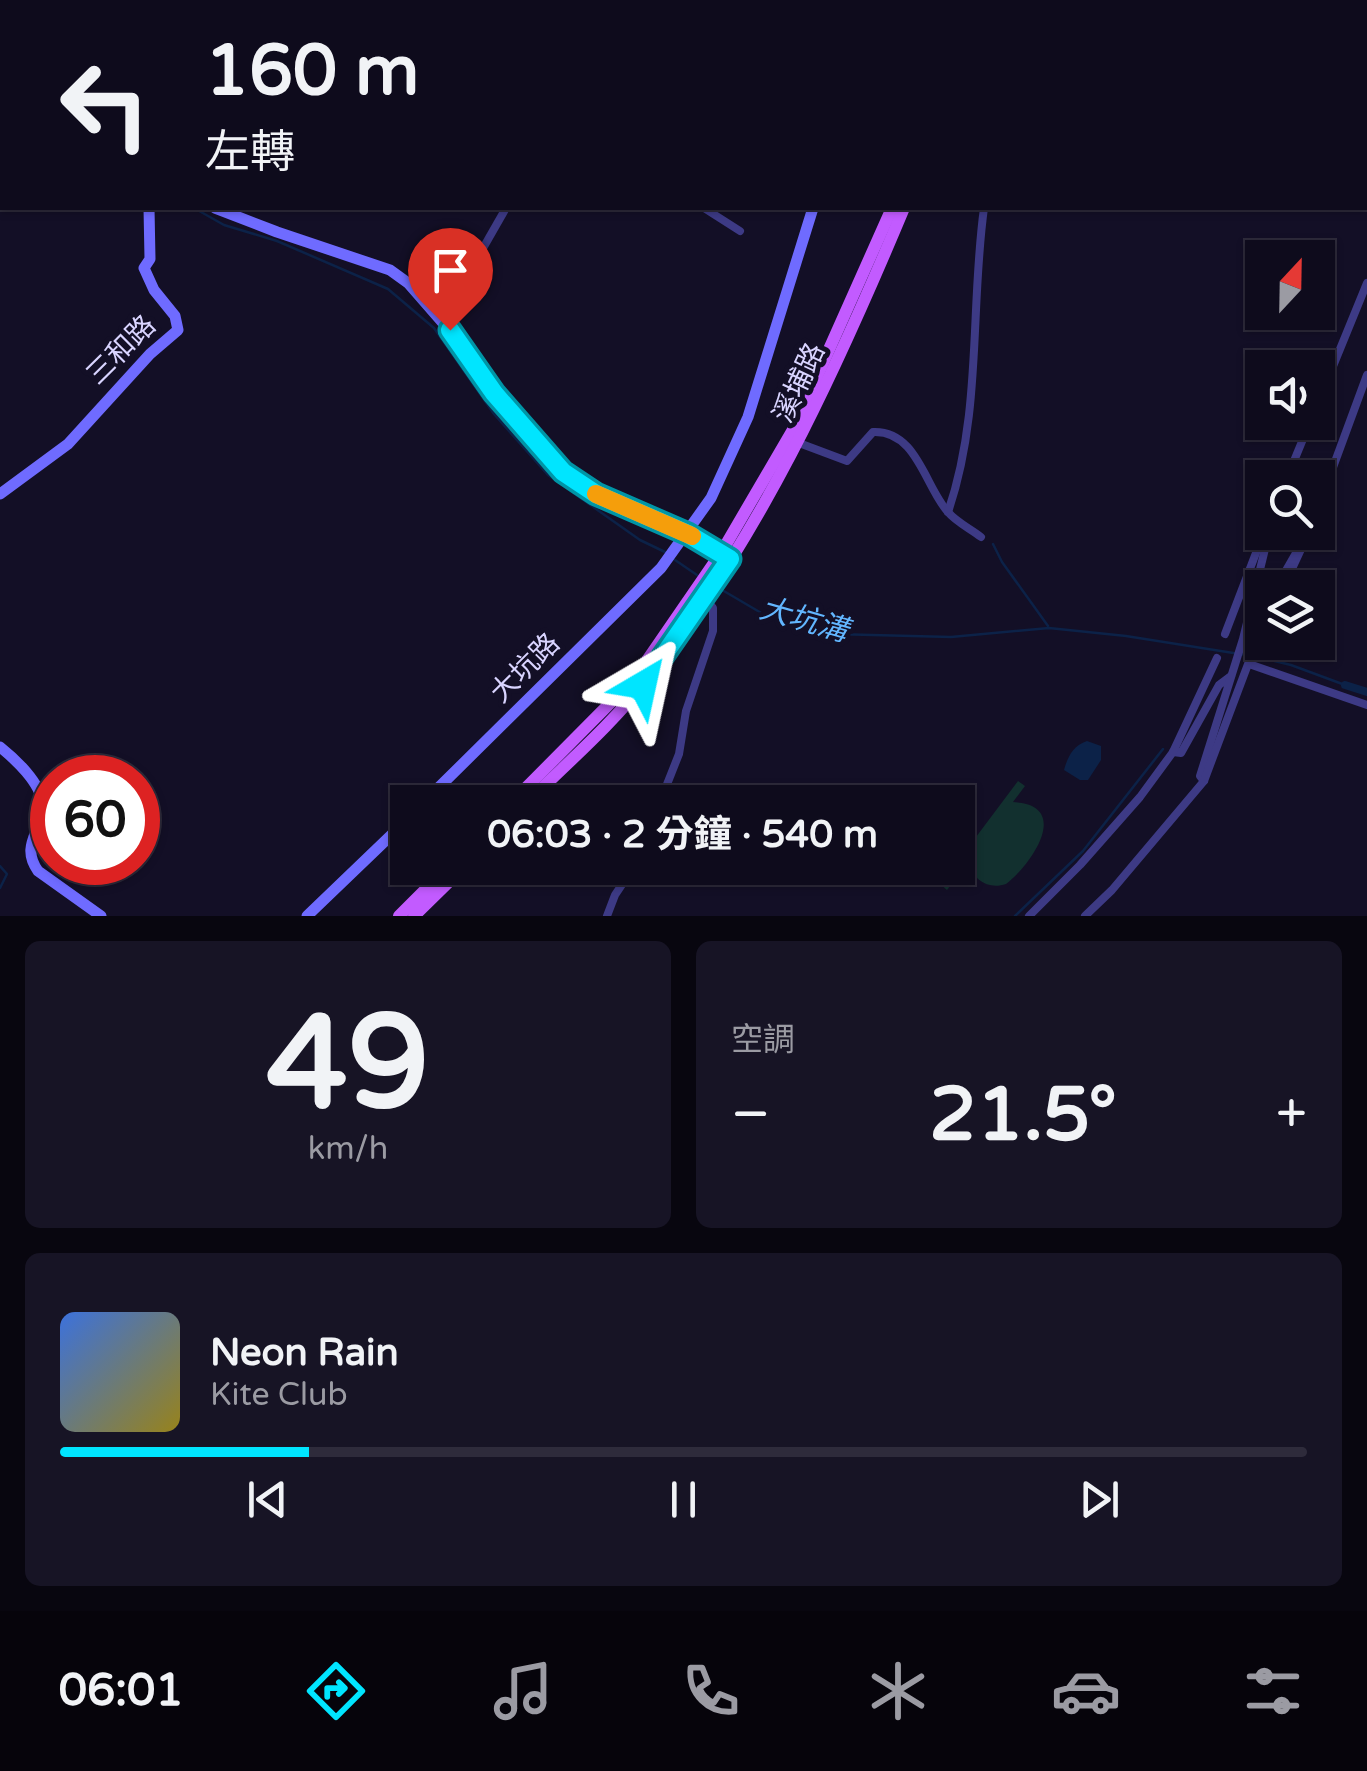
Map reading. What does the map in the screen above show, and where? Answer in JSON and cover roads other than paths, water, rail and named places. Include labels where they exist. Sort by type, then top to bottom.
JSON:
[{"type":"main road","name":"溪埔路","points":[[722,562],[794,428],[891,210]]},
{"type":"main road","name":"溪埔路","points":[[722,562],[799,443],[903,210]]},
{"type":"main road","points":[[545,785],[643,685],[722,562]]},
{"type":"main road","points":[[529,785],[635,678],[701,593]]},
{"type":"main road","points":[[399,916],[430,885]]},
{"type":"main road","points":[[414,916],[446,885]]},
{"type":"street","name":"三和路","points":[[0,494],[68,444],[104,402],[178,330],[175,316],[154,290],[144,268],[150,259],[149,210]]},
{"type":"street","points":[[220,210],[390,270],[408,283],[450,330],[494,393],[563,472],[596,494],[688,534],[722,562]]},
{"type":"street","points":[[450,330],[478,257],[505,210]]},
{"type":"street","points":[[707,210],[740,230]]},
{"type":"street","name":"溪埔路","points":[[676,549],[712,498],[748,417],[812,210]]},
{"type":"street","points":[[948,512],[962,466],[975,364],[977,257],[984,210]]},
{"type":"street","points":[[1335,362],[1367,283]]},
{"type":"street","points":[[1335,462],[1367,376]]},
{"type":"street","points":[[799,443],[847,461],[873,432],[888,434],[912,452],[948,512],[981,537]]},
{"type":"street","name":"大坑路","points":[[441,785],[676,549]]},
{"type":"street","points":[[1225,634],[1257,550]]},
{"type":"street","points":[[1204,780],[1200,776],[1243,639],[1266,550]]},
{"type":"street","points":[[667,785],[713,631],[713,608],[701,593]]},
{"type":"street","points":[[1029,916],[1080,865],[1173,752],[1217,658]]},
{"type":"street","points":[[1085,916],[1112,890],[1204,780],[1250,660]]},
{"type":"street","points":[[1249,664],[1367,706]]},
{"type":"street","points":[[1173,752],[1181,754],[1219,684],[1231,676]]},
{"type":"street","points":[[0,747],[20,766],[42,800],[29,852],[32,861],[38,871],[100,916]]},
{"type":"street","points":[[307,916],[390,836]]},
{"type":"street","points":[[607,916],[622,885]]},
{"type":"water","points":[[1087,741],[1101,746],[1101,760],[1088,780],[1080,780],[1064,770],[1072,752]]},
{"type":"waterway","name":"大坑溝","points":[[198,210],[224,225],[277,241],[388,289],[434,328],[494,414],[548,475],[640,540],[665,552]]},
{"type":"waterway","points":[[993,544],[1048,626]]},
{"type":"waterway","name":"大坑溝","points":[[675,560],[697,575]]},
{"type":"waterway","name":"大坑溝","points":[[717,587],[763,614],[833,634],[951,637],[1049,628],[1245,655]]},
{"type":"waterway","name":"大坑溝","points":[[1270,660],[1345,685]]},
{"type":"waterway","name":"大坑溝","points":[[1345,685],[1367,692]]},
{"type":"waterway","points":[[1015,916],[1083,851],[1163,749]]},
{"type":"waterway","points":[[0,866],[7,874],[0,888]]}]
